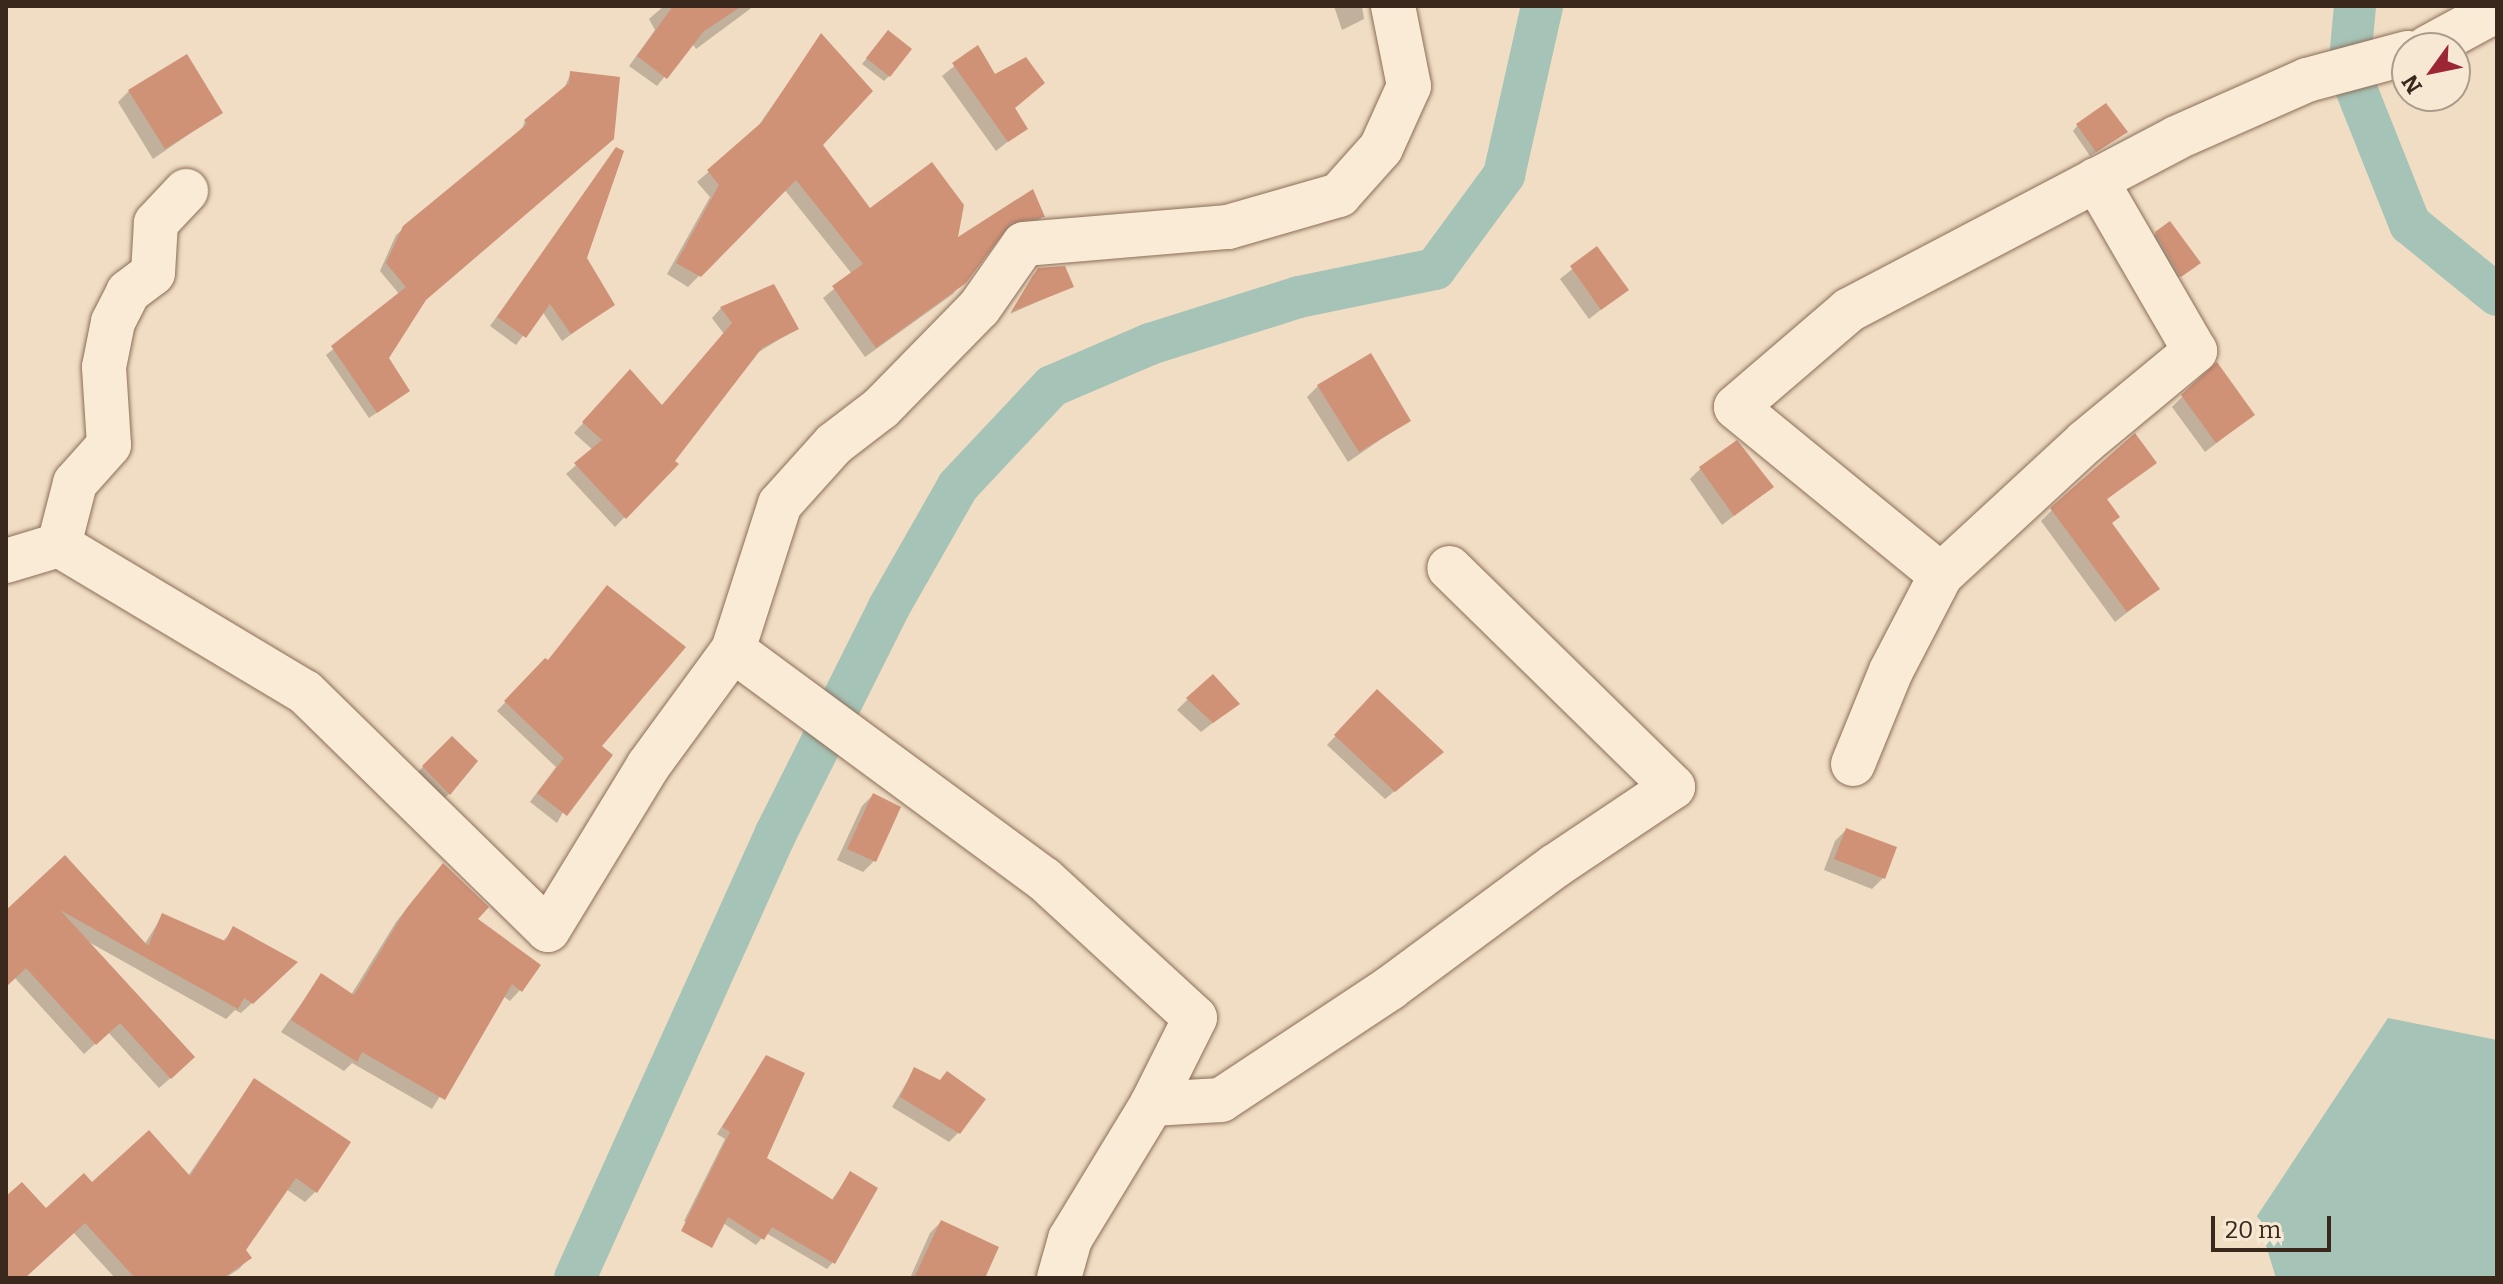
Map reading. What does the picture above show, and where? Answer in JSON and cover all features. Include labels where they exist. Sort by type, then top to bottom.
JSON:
[{"type":"street","points":[[6,561],[59,545],[305,692],[548,930],[648,766],[733,650],[780,504],[834,444],[881,408],[979,308],[1024,244],[1228,227],[1339,195],[1381,148],[1409,86],[1393,6]]},
{"type":"street","points":[[2442,32],[2497,10]]},
{"type":"street","points":[[1941,575],[1736,407],[1849,310],[2096,180],[2307,80],[2391,51]]},
{"type":"street","points":[[1853,764],[1891,671],[1941,575],[2085,442],[2195,351],[2096,180]]},
{"type":"street","points":[[59,545],[75,483],[109,445],[104,367],[113,322],[128,292],[153,273],[156,223],[186,191]]},
{"type":"street","points":[[1152,1104],[1221,1100],[1390,988],[1555,866],[1673,787],[1449,568]]},
{"type":"street","points":[[733,650],[1044,879],[1195,1018],[1152,1104],[1070,1239],[1059,1278]]},
{"type":"shaded area","points":[[2388,1018],[2497,1040],[2497,1278],[2276,1278],[2257,1216]]},
{"type":"building","points":[[673,6],[742,6],[704,31],[667,79],[637,56]]},
{"type":"building","points":[[888,30],[912,49],[890,77],[866,58]]},
{"type":"building","points":[[821,33],[873,91],[823,145],[870,208],[932,162],[964,205],[958,237],[1033,189],[1045,217],[1011,223],[966,283],[876,348],[832,286],[863,264],[796,180],[701,277],[676,263],[719,185],[707,170],[762,122]]},
{"type":"building","points":[[978,45],[995,74],[1026,57],[1045,83],[1015,108],[1028,129],[1008,142],[952,63]]},
{"type":"building","points":[[187,54],[223,113],[165,149],[128,90]]},
{"type":"building","points":[[570,71],[620,77],[614,139],[426,300],[389,358],[410,391],[377,413],[331,346],[406,287],[386,263],[403,226],[527,124],[524,120],[569,83]]},
{"type":"building","points":[[2106,103],[2128,132],[2096,152],[2076,124]]},
{"type":"building","points":[[616,147],[624,151],[587,258],[615,305],[571,334],[550,304],[526,338],[497,317]]},
{"type":"building","points":[[2170,221],[2201,263],[2181,277],[2155,232]]},
{"type":"building","points":[[1597,246],[1629,290],[1601,310],[1570,266]]},
{"type":"building","points":[[1065,266],[1074,287],[1011,312],[1038,268]]},
{"type":"building","points":[[774,284],[799,329],[762,348],[675,461],[679,464],[626,519],[574,463],[602,440],[582,422],[630,369],[662,405],[732,323],[720,307]]},
{"type":"building","points":[[1371,353],[1411,421],[1359,452],[1317,385]]},
{"type":"building","points":[[2217,362],[2255,415],[2216,443],[2181,395]]},
{"type":"building","points":[[2135,433],[2157,463],[2107,499],[2120,517],[2112,523],[2160,589],[2127,612],[2050,508]]},
{"type":"building","points":[[1737,440],[1774,487],[1734,516],[1699,467]]},
{"type":"building","points":[[607,585],[686,647],[602,746],[613,755],[567,816],[537,793],[564,758],[504,701],[545,658],[548,660]]},
{"type":"building","points":[[1213,674],[1240,704],[1213,723],[1186,698]]},
{"type":"building","points":[[1377,689],[1444,752],[1395,792],[1334,735]]},
{"type":"building","points":[[452,736],[478,761],[450,795],[422,766]]},
{"type":"building","points":[[873,793],[901,807],[876,862],[847,849]]},
{"type":"building","points":[[1846,828],[1897,847],[1885,879],[1834,859]]},
{"type":"building","points":[[65,855],[148,946],[162,913],[225,941],[233,926],[298,962],[253,1004],[244,998],[238,1009],[60,910],[195,1057],[171,1079],[120,1023],[96,1045],[26,968],[6,987],[6,910]]},
{"type":"building","points":[[443,863],[489,907],[478,919],[541,965],[522,992],[512,984],[445,1100],[362,1052],[357,1062],[291,1020],[321,973],[354,995],[406,909]]},
{"type":"building","points":[[766,1055],[805,1073],[767,1158],[833,1200],[850,1171],[878,1188],[835,1264],[772,1227],[764,1240],[728,1217],[712,1248],[681,1231],[730,1132],[722,1127]]},
{"type":"building","points":[[914,1067],[940,1080],[947,1071],[986,1099],[960,1134],[900,1097]]},
{"type":"building","points":[[254,1078],[351,1142],[317,1193],[296,1178],[246,1250],[252,1258],[223,1278],[135,1278],[85,1223],[25,1278],[6,1278],[6,1196],[22,1182],[46,1208],[84,1173],[92,1182],[149,1130],[190,1176]]},
{"type":"building","points":[[941,1220],[999,1247],[985,1278],[914,1278]]},
{"type":"waterway","points":[[575,1278],[775,835],[889,607],[958,486],[1052,386],[1150,344],[1299,297],[1435,269],[1504,175],[1542,6]]},
{"type":"waterway","points":[[2355,6],[2349,71],[2410,224],[2497,295]]}]
